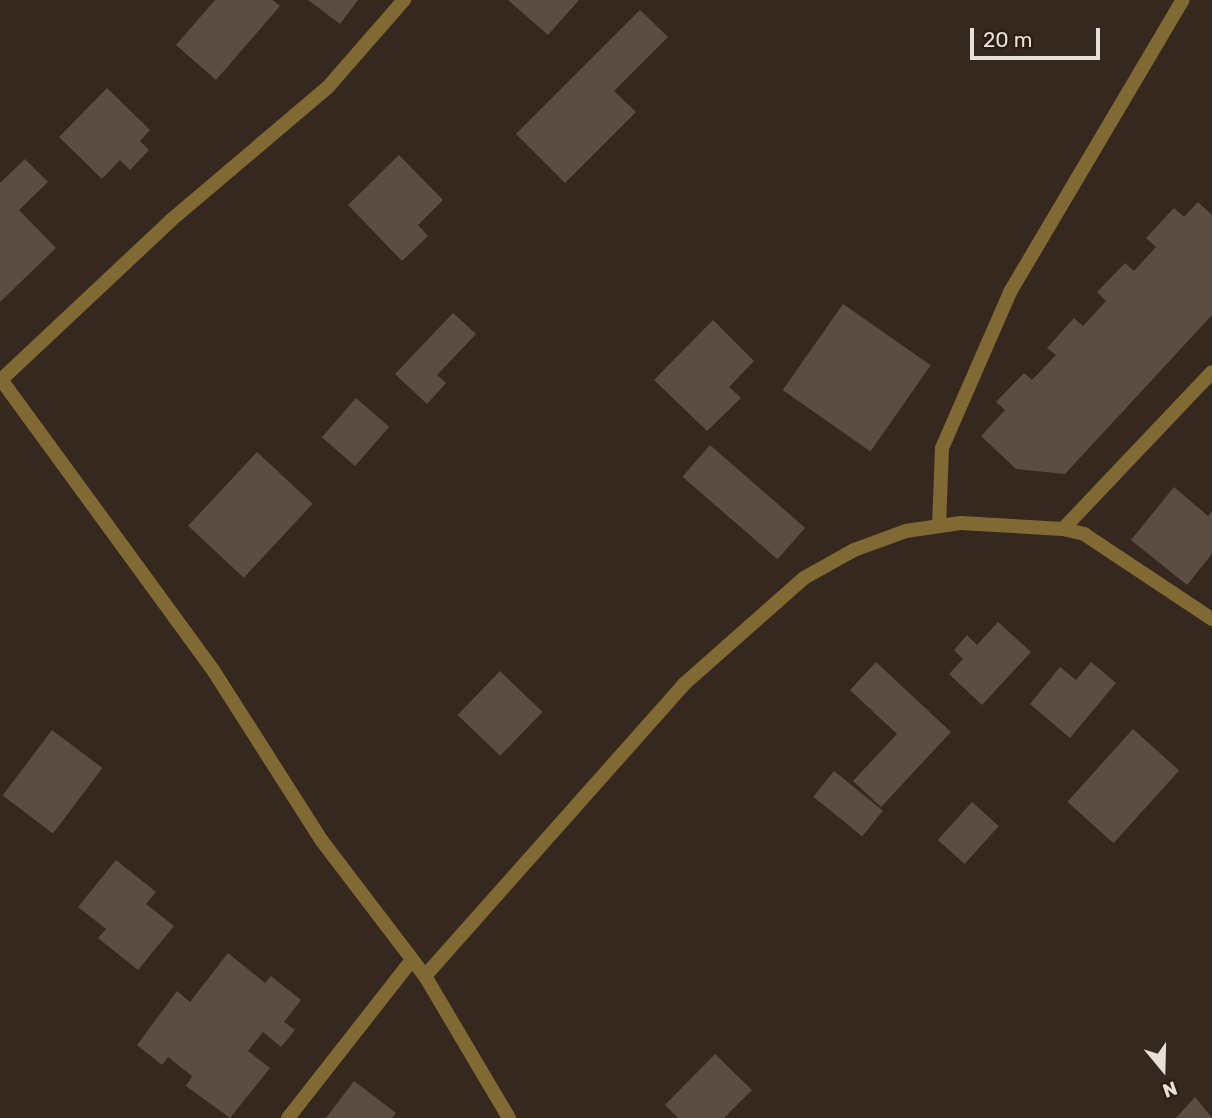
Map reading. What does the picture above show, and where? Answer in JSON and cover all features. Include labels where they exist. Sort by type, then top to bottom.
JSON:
[{"type":"street","points":[[404,0],[328,87],[170,220],[1,379],[213,670],[322,841],[425,976],[509,1118]]},
{"type":"street","points":[[939,526],[942,448],[1010,292],[1183,0]]},
{"type":"street","points":[[1063,529],[1212,372]]},
{"type":"street","points":[[425,976],[683,685],[804,578],[854,551],[906,531],[939,526],[1029,524],[1063,529],[1084,534],[1212,619]]},
{"type":"street","points":[[288,1118],[411,961]]},
{"type":"building","points":[[215,0],[273,0],[280,6],[216,80],[176,45]]},
{"type":"building","points":[[308,0],[358,0],[340,24]]},
{"type":"building","points":[[508,0],[579,0],[548,35]]},
{"type":"building","points":[[640,10],[668,37],[614,91],[636,112],[565,183],[516,134]]},
{"type":"building","points":[[107,88],[150,130],[140,141],[149,150],[130,170],[120,160],[102,179],[59,137]]},
{"type":"building","points":[[399,155],[443,200],[418,225],[428,236],[402,261],[348,205]]},
{"type":"building","points":[[25,159],[48,182],[19,210],[56,248],[0,302],[0,183]]},
{"type":"building","points":[[1198,202],[1212,215],[1212,315],[1065,474],[1016,469],[981,436],[1005,410],[996,402],[1024,373],[1032,380],[1056,355],[1047,348],[1074,318],[1083,326],[1106,301],[1097,292],[1125,263],[1134,271],[1156,247],[1146,238],[1174,208],[1184,217]]},
{"type":"building","points":[[843,304],[931,365],[870,451],[783,390]]},
{"type":"building","points":[[453,313],[476,334],[437,375],[446,383],[427,404],[395,374]]},
{"type":"building","points":[[713,320],[754,361],[729,387],[741,398],[707,431],[654,380]]},
{"type":"building","points":[[356,398],[389,427],[355,466],[322,437]]},
{"type":"building","points":[[710,445],[805,528],[778,559],[682,477]]},
{"type":"building","points":[[257,452],[313,504],[244,578],[188,526]]},
{"type":"building","points":[[1174,487],[1208,516],[1212,511],[1212,554],[1187,585],[1131,540]]},
{"type":"building","points":[[998,622],[1031,652],[982,705],[949,674],[963,659],[954,650],[967,635],[977,645]]},
{"type":"building","points":[[876,662],[951,732],[881,807],[853,781],[897,734],[850,690]]},
{"type":"building","points":[[1091,662],[1116,683],[1070,738],[1030,704],[1060,667],[1076,680]]},
{"type":"building","points":[[500,671],[542,712],[500,756],[458,715]]},
{"type":"building","points":[[1133,729],[1179,770],[1114,843],[1067,802]]},
{"type":"building","points":[[52,730],[102,768],[53,833],[3,795]]},
{"type":"building","points":[[834,771],[883,811],[862,836],[813,797]]},
{"type":"building","points":[[972,802],[999,826],[965,864],[938,840]]},
{"type":"building","points":[[116,860],[156,892],[146,904],[174,926],[138,970],[98,938],[106,929],[78,907]]},
{"type":"building","points":[[228,953],[265,983],[271,976],[301,1000],[284,1022],[295,1030],[281,1047],[263,1032],[248,1051],[270,1068],[230,1118],[186,1086],[192,1076],[168,1057],[162,1065],[137,1045],[177,991],[190,1002]]},
{"type":"building","points":[[715,1054],[752,1090],[724,1118],[678,1118],[665,1105]]},
{"type":"building","points":[[354,1081],[396,1113],[392,1118],[326,1118]]},
{"type":"building","points":[[1195,1097],[1212,1118],[1176,1118]]}]
